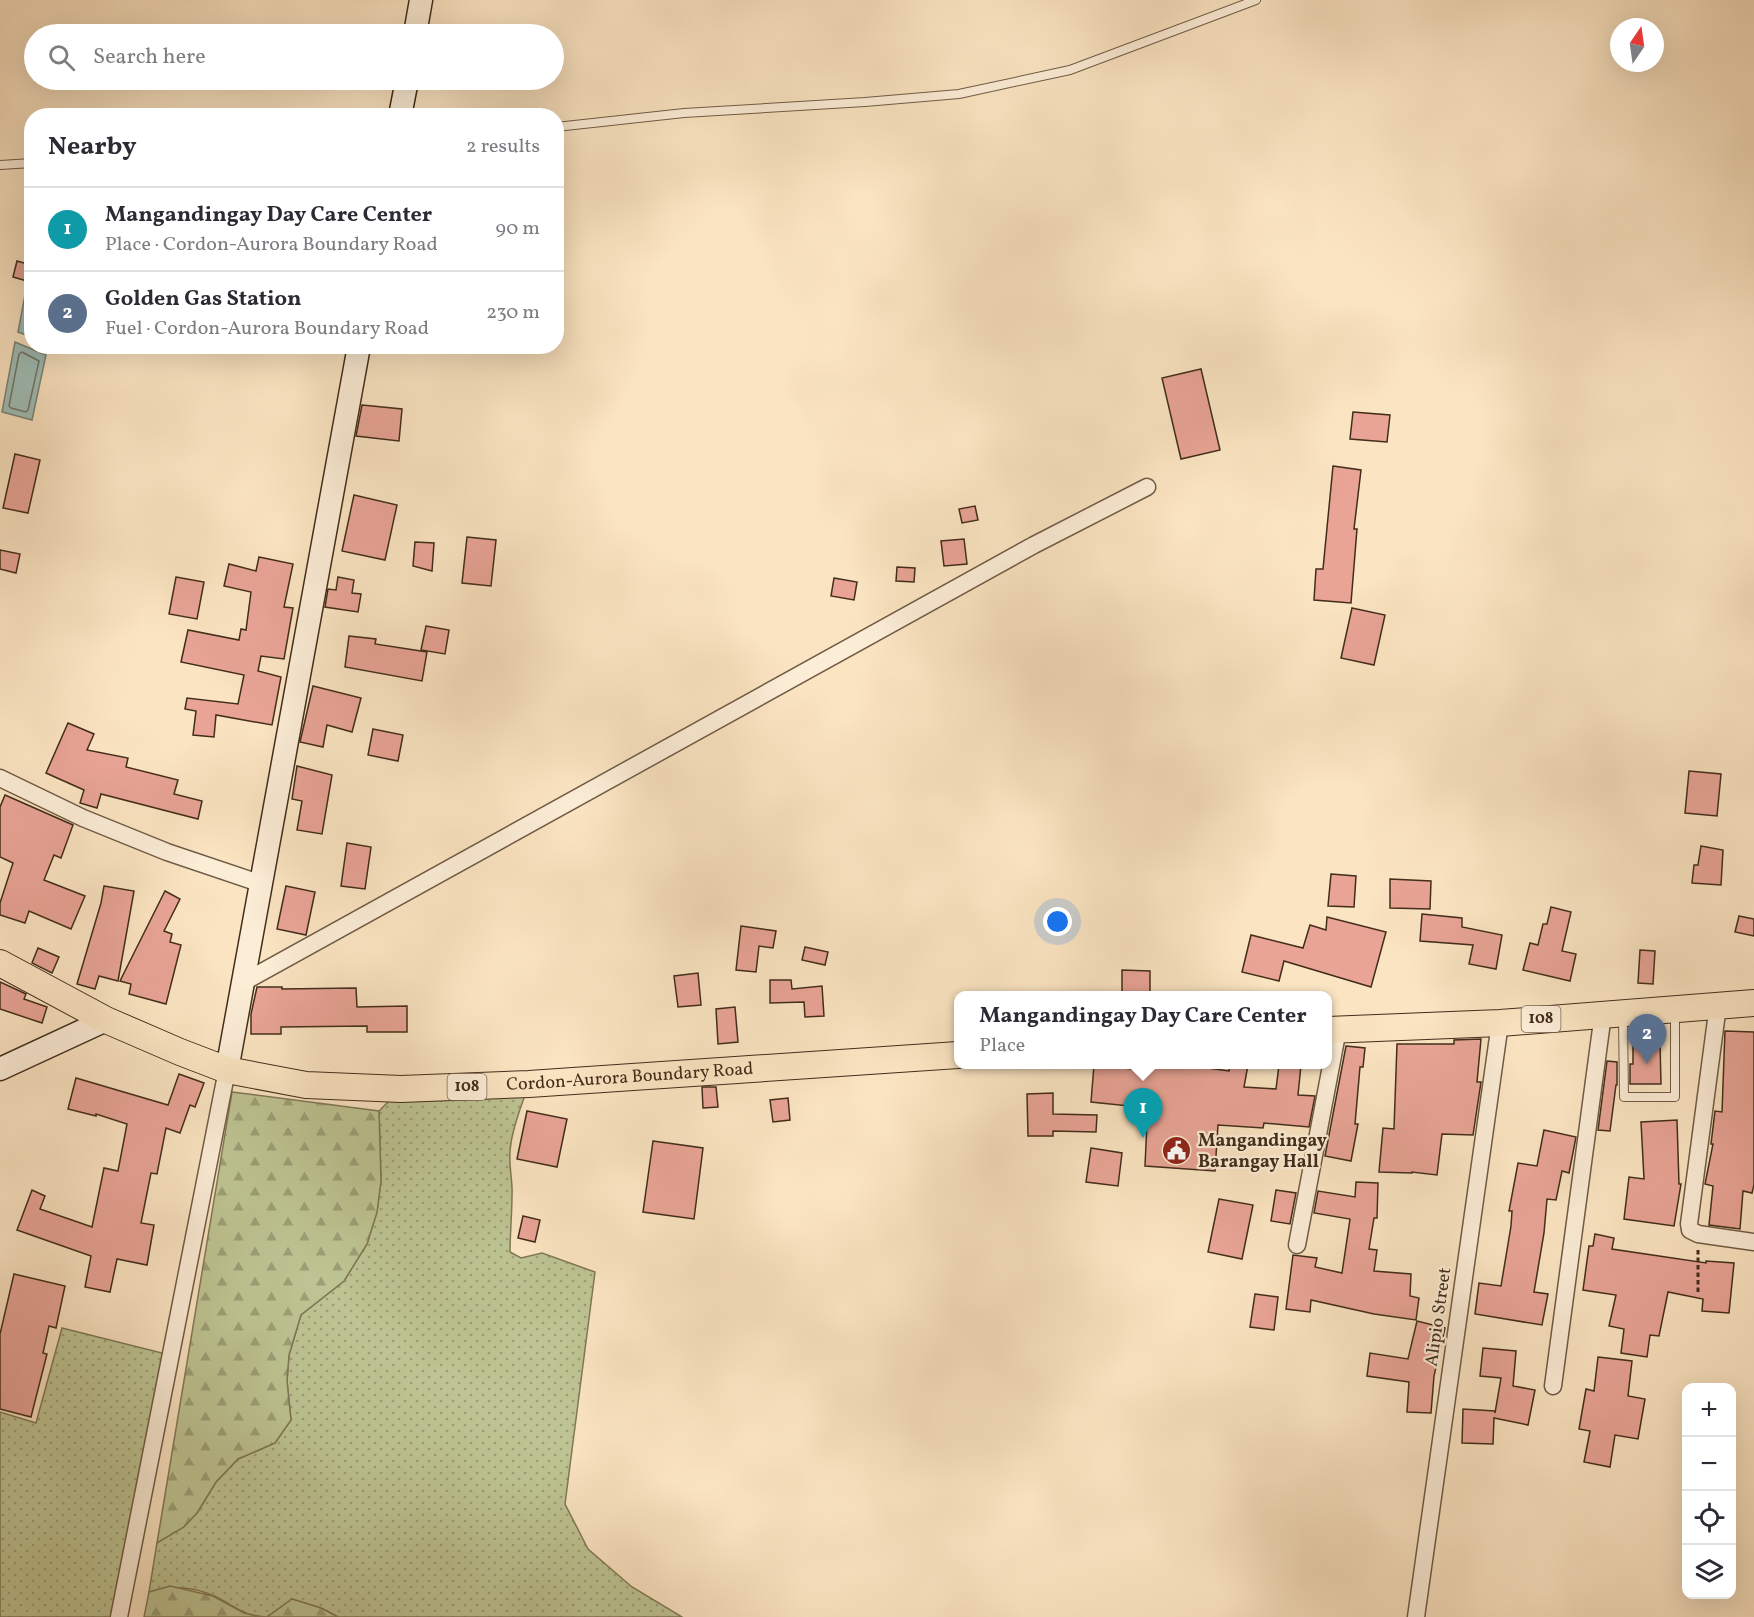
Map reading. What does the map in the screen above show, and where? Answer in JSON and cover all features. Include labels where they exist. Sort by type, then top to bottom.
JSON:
[{"type":"main road","name":"Cordon-Aurora Boundary Road","points":[[0,963],[106,1020],[227,1070],[306,1084],[401,1089],[529,1084],[954,1055]]},
{"type":"main road","name":"108","points":[[1333,1029],[1500,1023],[1754,1003]]},
{"type":"street","points":[[417,24],[421,0]]},
{"type":"street","points":[[402,108],[405,90]]},
{"type":"street","points":[[119,1617],[262,884],[357,354]]},
{"type":"street","points":[[242,983],[1034,545],[1147,486]]},
{"type":"street","points":[[0,778],[83,818],[167,852],[262,884]]},
{"type":"street","points":[[1718,1005],[1689,1224],[1690,1230],[1698,1234],[1754,1242]]},
{"type":"street","points":[[1553,1386],[1613,1013]]},
{"type":"street","points":[[0,1069],[106,1020]]},
{"type":"street","name":"Alipio Street","points":[[1416,1617],[1500,1023]]},
{"type":"street","points":[[1297,1245],[1326,1069]]},
{"type":"lane","points":[[564,126],[684,113],[959,94],[1070,70],[1256,0]]},
{"type":"lane","points":[[0,165],[24,164]]},
{"type":"lane","points":[[1613,1013],[1624,1097],[1675,1097],[1675,1008]]},
{"type":"path","points":[[1698,1234],[1698,1294]]},
{"type":"green space","points":[[529,1084],[516,1121],[510,1150],[512,1188],[510,1252],[521,1258],[542,1253],[595,1272],[565,1504],[588,1549],[632,1587],[682,1617],[338,1617],[321,1608],[292,1599],[267,1617],[245,1613],[198,1590],[174,1588],[149,1592],[157,1543],[197,1513],[216,1482],[238,1459],[275,1443],[291,1420],[287,1381],[289,1355],[301,1315],[344,1281],[367,1244],[377,1212],[381,1181],[379,1111],[401,1089]]},
{"type":"green space","points":[[232,1092],[379,1111],[381,1181],[377,1212],[367,1244],[344,1281],[301,1315],[289,1355],[287,1381],[291,1420],[275,1443],[238,1459],[216,1482],[197,1513],[184,1527],[157,1543]]},
{"type":"green space","points":[[62,1328],[170,1355],[120,1617],[0,1617],[0,1412],[36,1423]]},
{"type":"green space","points":[[170,1586],[213,1596],[244,1613],[262,1617],[144,1617],[149,1592]]},
{"type":"green space","points":[[292,1599],[321,1608],[338,1617],[267,1617]]},
{"type":"water","points":[[24,300],[24,334],[18,332]]},
{"type":"water","points":[[15,342],[24,346],[24,354],[46,355],[32,420],[2,412]]},
{"type":"building","points":[[17,261],[24,263],[24,280],[13,277]]},
{"type":"building","points":[[1201,369],[1220,450],[1181,459],[1162,378]]},
{"type":"building","points":[[362,405],[402,409],[399,441],[356,436]]},
{"type":"building","points":[[1353,412],[1390,415],[1387,442],[1350,439]]},
{"type":"building","points":[[15,454],[40,460],[28,513],[3,508]]},
{"type":"building","points":[[1333,466],[1361,470],[1354,529],[1357,529],[1351,603],[1314,600],[1316,569],[1323,569]]},
{"type":"building","points":[[354,495],[397,505],[385,560],[342,551]]},
{"type":"building","points":[[975,506],[978,520],[962,523],[959,509]]},
{"type":"building","points":[[467,537],[496,540],[491,586],[462,583]]},
{"type":"building","points":[[964,539],[967,564],[944,566],[941,541]]},
{"type":"building","points":[[415,542],[434,543],[432,571],[413,566]]},
{"type":"building","points":[[0,550],[20,554],[16,573],[0,569]]},
{"type":"building","points":[[259,557],[293,564],[284,607],[293,608],[284,659],[261,656],[258,671],[281,677],[272,725],[216,715],[214,737],[193,735],[196,711],[185,709],[187,698],[238,704],[244,675],[181,662],[188,630],[239,640],[241,629],[246,630],[251,592],[224,586],[229,564],[256,571]]},
{"type":"building","points":[[897,567],[915,568],[914,582],[896,581]]},
{"type":"building","points":[[176,577],[204,582],[197,619],[169,614]]},
{"type":"building","points":[[338,577],[354,580],[352,593],[361,594],[358,612],[325,607],[328,589],[336,590]]},
{"type":"building","points":[[834,578],[857,582],[854,600],[831,596]]},
{"type":"building","points":[[1352,608],[1385,615],[1374,665],[1341,658]]},
{"type":"building","points":[[426,626],[449,630],[445,654],[421,650]]},
{"type":"building","points":[[349,636],[376,639],[375,644],[427,652],[422,681],[345,667]]},
{"type":"building","points":[[313,686],[361,698],[352,732],[327,725],[323,747],[300,742]]},
{"type":"building","points":[[68,723],[94,734],[87,750],[128,758],[126,767],[178,780],[174,794],[202,801],[198,819],[101,794],[97,808],[80,803],[84,790],[46,773]]},
{"type":"building","points":[[373,729],[403,735],[398,761],[368,755]]},
{"type":"building","points":[[297,766],[332,775],[322,834],[297,830],[302,801],[292,799]]},
{"type":"building","points":[[1689,771],[1721,774],[1717,816],[1685,813]]},
{"type":"building","points":[[5,795],[73,825],[61,858],[54,855],[44,880],[85,896],[71,929],[29,911],[25,923],[0,915],[0,903],[13,863],[0,857],[0,807]]},
{"type":"building","points":[[347,843],[371,847],[365,889],[341,886]]},
{"type":"building","points":[[1701,846],[1723,850],[1721,885],[1692,883],[1694,865],[1698,865]]},
{"type":"building","points":[[1331,874],[1356,876],[1354,907],[1328,906]]},
{"type":"building","points":[[1390,879],[1431,881],[1430,909],[1390,908]]},
{"type":"building","points":[[104,886],[134,891],[118,981],[99,976],[95,989],[77,984]]},
{"type":"building","points":[[286,886],[315,892],[306,935],[277,929]]},
{"type":"building","points":[[165,891],[180,899],[164,931],[172,934],[170,942],[181,945],[166,1004],[129,994],[131,984],[120,981]]},
{"type":"building","points":[[1551,907],[1571,912],[1562,951],[1576,954],[1570,981],[1523,970],[1530,943],[1538,945],[1543,924],[1547,924]]},
{"type":"building","points":[[1422,914],[1462,918],[1462,927],[1502,935],[1496,969],[1469,964],[1473,945],[1420,941]]},
{"type":"building","points":[[1739,916],[1754,919],[1754,936],[1735,932]]},
{"type":"building","points":[[1327,917],[1386,932],[1371,987],[1284,961],[1279,981],[1242,972],[1251,935],[1303,948],[1310,925],[1326,930]]},
{"type":"building","points":[[741,926],[776,931],[773,948],[759,946],[756,972],[736,970]]},
{"type":"building","points":[[805,947],[828,952],[825,965],[802,960]]},
{"type":"building","points":[[38,948],[59,957],[52,973],[32,963]]},
{"type":"building","points":[[1640,950],[1655,951],[1653,984],[1638,983]]},
{"type":"building","points":[[1122,970],[1150,971],[1150,991],[1122,991]]},
{"type":"building","points":[[698,973],[701,1005],[678,1007],[674,976]]},
{"type":"building","points":[[770,980],[791,980],[792,989],[822,986],[824,1016],[805,1017],[804,1002],[770,1003]]},
{"type":"building","points":[[0,982],[26,994],[24,999],[47,1007],[42,1023],[0,1009]]},
{"type":"building","points":[[257,987],[356,988],[357,1007],[407,1006],[407,1032],[367,1032],[367,1026],[281,1027],[281,1034],[251,1034],[251,1014]]},
{"type":"building","points":[[735,1007],[738,1042],[718,1044],[716,1009]]},
{"type":"building","points":[[1725,1031],[1754,1032],[1754,1185],[1752,1193],[1743,1191],[1740,1229],[1709,1225],[1713,1186],[1705,1184],[1713,1144],[1711,1144],[1715,1111],[1722,1112]]},
{"type":"building","points":[[1481,1039],[1477,1082],[1481,1082],[1473,1135],[1442,1134],[1437,1175],[1379,1172],[1383,1128],[1394,1129],[1397,1044],[1454,1044],[1454,1040]]},
{"type":"building","points":[[1660,1043],[1661,1084],[1630,1084],[1633,1044]]},
{"type":"building","points":[[1346,1046],[1365,1048],[1363,1067],[1360,1067],[1355,1124],[1358,1124],[1351,1161],[1325,1156]]},
{"type":"building","points":[[1607,1061],[1617,1062],[1617,1085],[1610,1131],[1598,1130]]},
{"type":"building","points":[[1094,1069],[1229,1071],[1229,1069],[1247,1069],[1244,1087],[1276,1089],[1278,1069],[1301,1069],[1298,1095],[1315,1096],[1309,1127],[1264,1123],[1263,1128],[1218,1125],[1215,1171],[1145,1166],[1148,1100],[1130,1099],[1129,1106],[1091,1102]]},
{"type":"building","points":[[179,1074],[204,1083],[195,1107],[190,1105],[180,1133],[166,1128],[157,1174],[151,1173],[141,1223],[154,1225],[147,1265],[117,1259],[110,1292],[85,1287],[91,1256],[17,1230],[32,1190],[45,1196],[40,1209],[92,1227],[104,1168],[118,1171],[127,1124],[96,1114],[96,1116],[68,1109],[76,1078],[168,1105]]},
{"type":"building","points":[[702,1087],[716,1087],[718,1107],[703,1108]]},
{"type":"building","points":[[1053,1093],[1053,1114],[1097,1115],[1096,1132],[1053,1131],[1053,1136],[1028,1136],[1027,1094]]},
{"type":"building","points":[[788,1098],[790,1120],[773,1122],[770,1100]]},
{"type":"building","points":[[527,1111],[567,1119],[557,1167],[517,1159]]},
{"type":"building","points":[[1677,1120],[1679,1184],[1681,1184],[1674,1226],[1624,1219],[1629,1177],[1644,1179],[1641,1122]]},
{"type":"building","points":[[1544,1130],[1576,1137],[1569,1173],[1562,1171],[1556,1200],[1547,1199],[1534,1292],[1548,1294],[1542,1325],[1475,1314],[1479,1283],[1501,1286],[1511,1226],[1512,1211],[1509,1211],[1518,1163],[1537,1166]]},
{"type":"building","points":[[653,1141],[703,1148],[694,1219],[643,1212]]},
{"type":"building","points":[[1091,1148],[1122,1153],[1118,1186],[1086,1182]]},
{"type":"building","points":[[1356,1182],[1378,1183],[1377,1218],[1374,1218],[1369,1249],[1377,1250],[1374,1271],[1411,1274],[1410,1296],[1419,1298],[1416,1320],[1374,1314],[1311,1300],[1310,1312],[1286,1309],[1293,1255],[1317,1258],[1315,1267],[1342,1273],[1350,1219],[1314,1213],[1318,1191],[1355,1197]]},
{"type":"building","points":[[1276,1190],[1296,1193],[1290,1224],[1271,1221]]},
{"type":"building","points":[[1219,1199],[1253,1205],[1242,1259],[1208,1252]]},
{"type":"building","points":[[523,1216],[540,1220],[535,1242],[518,1238]]},
{"type":"building","points":[[1595,1234],[1614,1238],[1612,1249],[1706,1263],[1706,1261],[1734,1263],[1729,1313],[1702,1311],[1703,1299],[1668,1292],[1659,1336],[1650,1335],[1647,1357],[1621,1353],[1624,1329],[1609,1326],[1616,1295],[1583,1290],[1589,1246],[1593,1246]]},
{"type":"building","points":[[14,1274],[65,1286],[56,1328],[49,1326],[43,1353],[47,1354],[31,1417],[0,1409],[0,1334]]},
{"type":"building","points":[[1255,1294],[1278,1297],[1274,1330],[1250,1327]]},
{"type":"building","points":[[1417,1321],[1445,1328],[1434,1376],[1431,1413],[1407,1412],[1409,1382],[1367,1376],[1370,1353],[1408,1359]]},
{"type":"building","points":[[1483,1348],[1516,1351],[1513,1386],[1535,1390],[1528,1425],[1494,1418],[1493,1444],[1462,1443],[1463,1409],[1495,1411],[1495,1413],[1501,1378],[1480,1376]]},
{"type":"building","points":[[1598,1357],[1632,1361],[1628,1396],[1645,1399],[1638,1439],[1615,1435],[1610,1467],[1584,1462],[1590,1431],[1579,1429],[1586,1389],[1594,1391]]},
{"type":"place","name":"Golden Gas Station","points":[[1647,1064]]},
{"type":"place","name":"Mangandingay Day Care Center","points":[[1143,1138]]},
{"type":"place","name":"Mangandingay Barangay Hall","points":[[1177,1151]]}]
